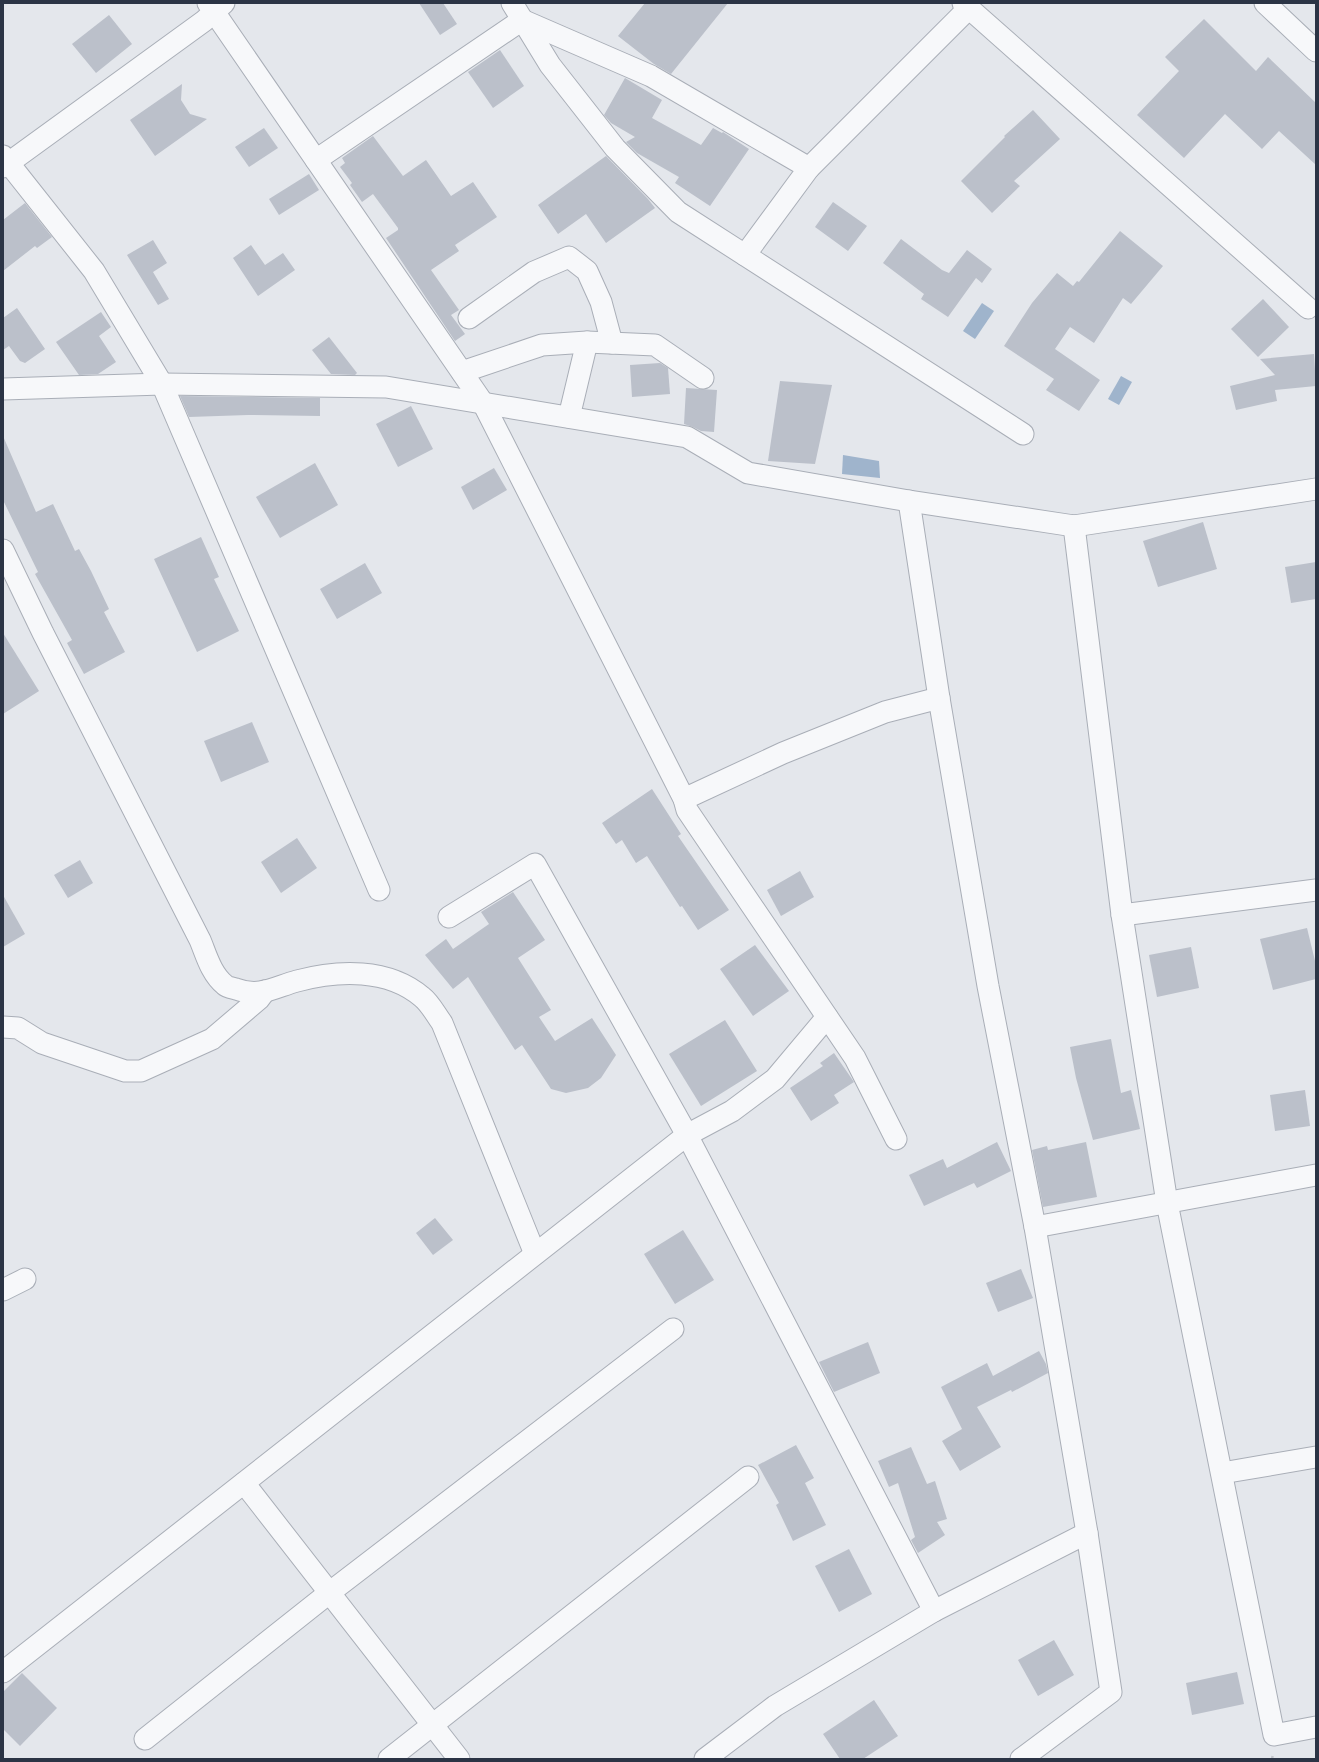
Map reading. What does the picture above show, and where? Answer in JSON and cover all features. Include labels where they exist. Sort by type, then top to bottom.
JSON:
[{"type":"street","points":[[1265,3],[1316,51]]},
{"type":"street","points":[[379,890],[162,384],[94,271],[5,162],[216,6],[316,160],[483,403],[684,799],[687,810],[855,1058],[896,1139]]},
{"type":"street","points":[[744,255],[809,168],[966,6],[1308,308]]},
{"type":"street","points":[[517,11],[651,76],[809,168]]},
{"type":"street","points":[[316,160],[517,11]]},
{"type":"street","points":[[517,11],[550,65],[615,148],[678,212],[1023,434]]},
{"type":"street","points":[[469,318],[534,272],[569,257],[587,271],[601,302],[612,343]]},
{"type":"street","points":[[462,372],[542,345],[588,342],[655,345],[702,378]]},
{"type":"street","points":[[569,417],[588,342]]},
{"type":"street","points":[[3,390],[162,384],[386,387],[688,436],[748,473],[909,501],[1074,526],[1316,489]]},
{"type":"street","points":[[909,501],[939,698],[988,986],[1035,1226],[1087,1533],[1111,1692],[1032,1756]]},
{"type":"street","points":[[1074,526],[1122,915],[1168,1203],[1274,1735],[1316,1727]]},
{"type":"street","points":[[3,550],[43,633],[200,940],[213,971],[225,985],[238,990],[258,994],[298,981],[345,973],[386,978],[404,985],[423,997],[442,1024],[535,1254]]},
{"type":"street","points":[[684,799],[783,753],[885,712],[939,698]]},
{"type":"street","points":[[449,917],[535,864],[687,1135],[934,1611]]},
{"type":"street","points":[[1122,915],[1316,890]]},
{"type":"street","points":[[3,1027],[18,1028],[42,1043],[125,1071],[141,1071],[212,1039],[259,999],[266,991]]},
{"type":"street","points":[[3,1672],[687,1135],[732,1110],[775,1079],[827,1017]]},
{"type":"street","points":[[1035,1226],[1316,1175]]},
{"type":"street","points":[[3,1290],[25,1279]]},
{"type":"street","points":[[145,1739],[329,1593],[673,1329]]},
{"type":"street","points":[[1222,1473],[1316,1457]]},
{"type":"street","points":[[389,1759],[748,1477]]},
{"type":"street","points":[[244,1483],[459,1759]]},
{"type":"street","points":[[705,1759],[775,1706],[934,1611],[1087,1533]]},
{"type":"water","points":[[982,303],[994,311],[975,339],[963,331]]},
{"type":"water","points":[[1121,376],[1132,382],[1119,405],[1108,399]]},
{"type":"water","points":[[843,455],[879,461],[880,478],[842,474]]},
{"type":"building","points":[[419,3],[443,3],[457,24],[440,35]]},
{"type":"building","points":[[645,3],[728,3],[671,74],[654,64],[618,36]]},
{"type":"building","points":[[109,15],[132,44],[96,73],[72,44]]},
{"type":"building","points":[[1204,19],[1256,71],[1268,57],[1316,103],[1316,165],[1279,131],[1262,149],[1225,114],[1184,158],[1137,115],[1179,71],[1165,57]]},
{"type":"building","points":[[500,50],[524,86],[493,108],[468,72]]},
{"type":"building","points":[[625,78],[662,100],[652,118],[701,145],[713,128],[722,133],[723,132],[749,149],[710,206],[675,183],[679,177],[637,153],[626,142],[635,137],[611,123],[604,115]]},
{"type":"building","points":[[182,84],[181,100],[190,114],[207,119],[155,156],[130,120]]},
{"type":"building","points":[[1033,110],[1060,139],[1014,181],[1020,186],[992,213],[961,181],[1005,137],[1004,136]]},
{"type":"building","points":[[264,128],[278,148],[249,167],[235,147]]},
{"type":"building","points":[[373,136],[403,176],[426,160],[451,196],[473,182],[497,217],[455,245],[459,251],[431,270],[459,310],[451,315],[465,334],[455,341],[386,238],[398,230],[398,228],[373,194],[362,202],[350,185],[352,183],[340,167],[345,163],[342,158]]},
{"type":"building","points":[[606,156],[655,208],[606,243],[586,214],[558,234],[538,205]]},
{"type":"building","points":[[309,174],[319,190],[279,215],[269,199]]},
{"type":"building","points":[[833,202],[867,226],[848,251],[815,227]]},
{"type":"building","points":[[25,203],[52,237],[37,248],[35,246],[3,271],[3,220]]},
{"type":"building","points":[[1120,231],[1163,266],[1131,304],[1123,298],[1094,343],[1070,327],[1055,349],[1100,380],[1079,411],[1046,390],[1054,379],[1004,346],[1032,303],[1057,273],[1073,286],[1077,281],[1079,282]]},
{"type":"building","points":[[901,239],[942,270],[949,273],[967,250],[992,269],[982,283],[976,278],[948,317],[921,299],[924,294],[883,263]]},
{"type":"building","points":[[153,240],[167,263],[153,272],[169,299],[158,305],[127,255]]},
{"type":"building","points":[[251,245],[265,265],[283,253],[295,270],[258,296],[233,258]]},
{"type":"building","points":[[1263,299],[1289,327],[1258,357],[1231,329]]},
{"type":"building","points":[[17,308],[45,349],[25,363],[20,361],[9,346],[3,350],[3,318]]},
{"type":"building","points":[[101,312],[111,327],[99,336],[116,362],[98,374],[79,375],[56,342]]},
{"type":"building","points":[[329,337],[357,373],[355,375],[331,374],[312,350]]},
{"type":"building","points":[[1314,354],[1316,386],[1275,390],[1277,401],[1236,410],[1230,386],[1275,375],[1260,359]]},
{"type":"building","points":[[660,363],[668,368],[670,394],[632,397],[630,365]]},
{"type":"building","points":[[780,381],[832,385],[815,464],[768,461]]},
{"type":"building","points":[[686,388],[717,390],[714,432],[701,431],[684,424]]},
{"type":"building","points":[[180,396],[320,398],[320,416],[248,415],[189,417]]},
{"type":"building","points":[[411,406],[433,449],[398,467],[376,424]]},
{"type":"building","points":[[3,436],[36,512],[53,504],[75,551],[79,549],[109,609],[104,612],[125,652],[84,674],[67,643],[72,640],[35,574],[38,572],[3,500]]},
{"type":"building","points":[[315,463],[338,505],[280,538],[256,497]]},
{"type":"building","points":[[494,468],[507,490],[473,510],[461,487]]},
{"type":"building","points":[[1203,522],[1217,569],[1158,587],[1143,541]]},
{"type":"building","points":[[201,537],[219,577],[214,579],[239,631],[197,652],[154,559]]},
{"type":"building","points":[[1316,562],[1316,599],[1291,603],[1285,567]]},
{"type":"building","points":[[365,563],[382,593],[337,619],[320,589]]},
{"type":"building","points":[[3,633],[39,691],[3,714]]},
{"type":"building","points":[[252,722],[269,762],[221,782],[204,741]]},
{"type":"building","points":[[652,789],[681,834],[678,836],[729,910],[698,930],[682,906],[680,907],[647,856],[636,863],[622,840],[616,844],[602,823]]},
{"type":"building","points":[[297,838],[317,868],[281,893],[261,862]]},
{"type":"building","points":[[80,860],[93,883],[68,898],[54,875]]},
{"type":"building","points":[[800,871],[814,897],[781,916],[767,890]]},
{"type":"building","points":[[513,892],[545,940],[518,958],[551,1010],[539,1017],[555,1041],[592,1018],[616,1055],[601,1078],[588,1088],[566,1093],[551,1089],[522,1045],[515,1050],[468,977],[453,989],[425,955],[446,939],[453,949],[489,924],[481,912]]},
{"type":"building","points":[[3,895],[25,934],[3,947]]},
{"type":"building","points":[[1307,928],[1316,965],[1316,979],[1273,990],[1260,939]]},
{"type":"building","points":[[755,945],[789,991],[753,1016],[720,969]]},
{"type":"building","points":[[1191,947],[1199,988],[1157,997],[1149,955]]},
{"type":"building","points":[[725,1020],[757,1071],[701,1106],[669,1054]]},
{"type":"building","points":[[1111,1039],[1121,1093],[1131,1090],[1140,1129],[1093,1140],[1076,1078],[1070,1047]]},
{"type":"building","points":[[834,1053],[854,1082],[834,1095],[839,1103],[811,1121],[790,1088],[823,1066],[820,1063]]},
{"type":"building","points":[[1305,1090],[1310,1126],[1275,1131],[1270,1095]]},
{"type":"building","points":[[997,1142],[1011,1171],[977,1188],[974,1183],[924,1206],[909,1175],[943,1159],[947,1168]]},
{"type":"building","points":[[1086,1142],[1097,1197],[1043,1207],[1032,1150],[1047,1146],[1048,1150]]},
{"type":"building","points":[[435,1218],[453,1240],[433,1255],[416,1233]]},
{"type":"building","points":[[683,1230],[714,1280],[675,1304],[644,1254]]},
{"type":"building","points":[[1021,1269],[1033,1298],[998,1312],[986,1283]]},
{"type":"building","points":[[868,1342],[880,1373],[834,1392],[819,1362]]},
{"type":"building","points":[[1039,1351],[1046,1364],[1048,1373],[1012,1392],[1011,1390],[977,1407],[1001,1447],[960,1471],[942,1441],[962,1429],[941,1387],[987,1363],[993,1376]]},
{"type":"building","points":[[796,1445],[814,1478],[805,1483],[826,1525],[793,1541],[776,1505],[779,1503],[758,1465]]},
{"type":"building","points":[[911,1447],[927,1484],[935,1481],[947,1519],[937,1522],[945,1535],[918,1553],[911,1540],[915,1537],[898,1483],[889,1487],[878,1461]]},
{"type":"building","points":[[849,1549],[872,1594],[839,1612],[815,1566]]},
{"type":"building","points":[[1054,1640],[1074,1675],[1038,1696],[1018,1660]]},
{"type":"building","points":[[1237,1672],[1244,1704],[1192,1715],[1186,1683]]},
{"type":"building","points":[[22,1673],[57,1708],[20,1746],[3,1729],[3,1692]]},
{"type":"building","points":[[874,1700],[898,1736],[863,1759],[840,1759],[823,1734]]}]
